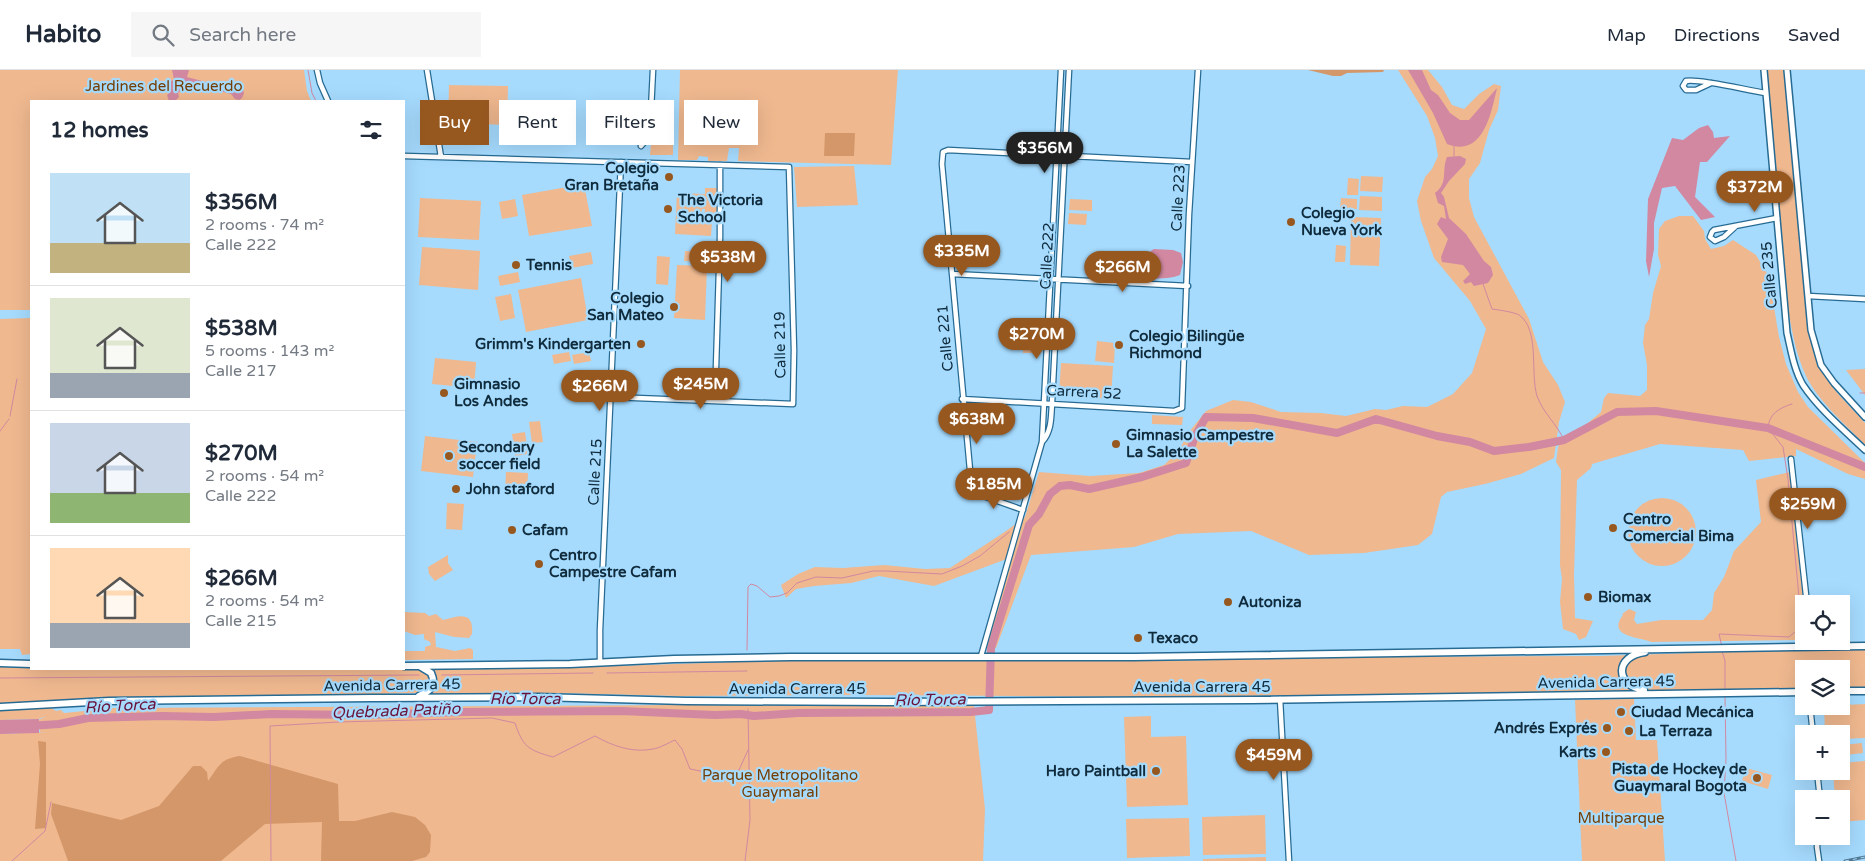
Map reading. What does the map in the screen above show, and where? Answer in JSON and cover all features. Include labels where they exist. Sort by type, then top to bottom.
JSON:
[{"type":"highway","name":"Avenida Carrera 45","points":[[405,666],[600,662],[674,658],[1134,657],[1676,649],[1795,645]]},
{"type":"highway","name":"Avenida Carrera 45","points":[[1850,645],[1865,646]]},
{"type":"highway","points":[[1673,693],[1631,687],[1624,678],[1622,669],[1628,658],[1636,654],[1676,649]]},
{"type":"highway","points":[[0,663],[30,664]]},
{"type":"highway","points":[[415,665],[427,670],[434,678],[431,689],[416,698]]},
{"type":"highway","points":[[1850,691],[1865,691]]},
{"type":"highway","name":"Avenida Carrera 45","points":[[0,707],[109,700],[538,696],[764,702],[1280,699],[1673,693],[1795,694]]},
{"type":"main road","name":"Calle 235","points":[[1764,70],[1787,333],[1792,357],[1802,384],[1817,402],[1865,450]]},
{"type":"main road","points":[[1787,70],[1811,330],[1821,365],[1834,383],[1865,417]]},
{"type":"street","points":[[317,70],[328,100]]},
{"type":"street","points":[[427,70],[441,157]]},
{"type":"street","points":[[641,146],[649,137],[653,70]]},
{"type":"street","name":"Calle 222","points":[[981,656],[1042,442],[1061,70]]},
{"type":"street","name":"Calle 222","points":[[1042,442],[1048,436],[1051,426],[1069,70]]},
{"type":"street","name":"Calle 223","points":[[1174,411],[1182,408],[1183,404],[1192,162],[1198,70]]},
{"type":"street","points":[[1711,83],[1692,90],[1686,90],[1683,86],[1689,80],[1711,83],[1766,94]]},
{"type":"street","name":"Calle 221","points":[[1023,510],[972,492],[962,399],[942,164],[943,152],[948,150],[1056,155]]},
{"type":"street","points":[[1056,155],[1192,162]]},
{"type":"street","points":[[405,156],[720,165],[720,237],[715,400],[610,397]]},
{"type":"street","name":"Calle 215","points":[[600,662],[621,162]]},
{"type":"street","name":"Calle 219","points":[[715,400],[793,404],[789,168],[788,166],[720,165]]},
{"type":"street","points":[[1736,226],[1720,239],[1715,241],[1710,237],[1714,230],[1777,218]]},
{"type":"street","points":[[952,274],[1188,286]]},
{"type":"street","points":[[1808,296],[1865,299]]},
{"type":"street","name":"Carrera 52","points":[[962,399],[1045,402],[1174,411]]},
{"type":"street","points":[[1858,409],[1865,409]]},
{"type":"street","points":[[1791,459],[1806,595]]},
{"type":"street","points":[[1280,699],[1289,861]]},
{"type":"street","points":[[1817,845],[1819,861]]},
{"type":"green space","name":"Jardines del Recuerdo","points":[[0,70],[304,70],[307,91],[311,100],[30,100],[30,310],[0,310]]},
{"type":"green space","points":[[680,70],[898,70],[891,165],[738,161],[739,148],[729,148],[727,161],[708,161],[708,157],[699,156],[697,160],[678,160]]},
{"type":"green space","points":[[1398,70],[1428,70],[1442,87],[1452,105],[1464,109],[1479,94],[1494,84],[1501,86],[1498,110],[1489,130],[1480,163],[1469,179],[1469,198],[1474,217],[1529,319],[1543,362],[1558,385],[1565,402],[1559,422],[1554,458],[1521,474],[1447,492],[1441,497],[1432,534],[1418,545],[1364,553],[1309,555],[1251,531],[1178,534],[1134,547],[1031,555],[996,648],[987,646],[1012,557],[934,586],[879,576],[851,583],[796,589],[786,598],[781,585],[798,574],[815,567],[843,568],[884,565],[925,569],[950,568],[1025,517],[1039,472],[1090,476],[1139,473],[1164,465],[1178,452],[1189,432],[1206,411],[1233,400],[1251,402],[1281,412],[1346,416],[1375,409],[1386,410],[1403,406],[1427,407],[1453,394],[1472,373],[1486,329],[1470,301],[1434,258],[1421,221],[1417,201],[1425,177],[1432,169],[1438,156],[1435,138],[1427,116]]},
{"type":"green space","points":[[1766,70],[1784,70],[1806,307],[1812,346],[1824,375],[1865,423],[1865,445],[1818,395],[1806,376],[1797,351],[1788,308]]},
{"type":"green space","points":[[449,85],[508,86],[508,100],[499,100],[499,125],[489,124],[489,100],[449,100]]},
{"type":"green space","points":[[651,145],[673,145],[673,155],[650,155]]},
{"type":"green space","points":[[854,166],[858,205],[797,207],[794,167]]},
{"type":"green space","points":[[1361,176],[1383,177],[1382,192],[1360,191]]},
{"type":"green space","points":[[1348,178],[1359,179],[1358,195],[1347,195]]},
{"type":"green space","points":[[584,184],[592,226],[529,236],[522,195]]},
{"type":"green space","points":[[705,188],[717,188],[717,219],[704,218],[705,209],[702,209],[702,221],[712,221],[711,236],[675,234],[677,193],[705,194]]},
{"type":"green space","points":[[1360,196],[1382,197],[1382,211],[1359,210]]},
{"type":"green space","points":[[420,198],[481,201],[479,240],[418,237]]},
{"type":"green space","points":[[1341,198],[1357,199],[1357,209],[1340,209]]},
{"type":"green space","points":[[515,199],[518,216],[502,219],[499,202]]},
{"type":"green space","points":[[1070,199],[1092,200],[1092,211],[1069,210]]},
{"type":"green space","points":[[1069,213],[1087,214],[1086,225],[1068,224]]},
{"type":"green space","points":[[1679,216],[1693,216],[1704,231],[1705,239],[1711,249],[1724,246],[1733,240],[1756,255],[1769,277],[1779,337],[1786,364],[1798,392],[1808,407],[1865,463],[1865,479],[1848,474],[1796,449],[1796,456],[1749,461],[1743,450],[1660,444],[1592,464],[1591,468],[1577,480],[1574,574],[1575,618],[1593,621],[1586,637],[1579,640],[1576,634],[1563,629],[1560,602],[1562,579],[1560,565],[1561,470],[1556,462],[1558,447],[1563,437],[1583,427],[1601,412],[1604,398],[1608,393],[1640,396],[1647,390],[1647,365],[1643,343],[1645,325],[1649,319],[1653,293],[1661,266],[1658,255],[1659,229],[1665,221]]},
{"type":"green space","points":[[1351,217],[1381,218],[1379,266],[1350,265]]},
{"type":"green space","points":[[1336,245],[1346,246],[1345,262],[1335,262]]},
{"type":"green space","points":[[422,247],[480,251],[478,290],[419,285]]},
{"type":"green space","points":[[685,251],[704,252],[703,262],[684,261]]},
{"type":"green space","points":[[591,252],[593,264],[572,268],[569,256]]},
{"type":"green space","points":[[657,256],[670,257],[668,285],[656,284]]},
{"type":"green space","points":[[677,265],[707,266],[705,320],[674,318]]},
{"type":"green space","points":[[518,272],[520,282],[500,286],[498,276]]},
{"type":"green space","points":[[581,278],[588,320],[526,332],[518,290]]},
{"type":"green space","points":[[511,294],[515,318],[500,321],[495,297]]},
{"type":"green space","points":[[30,318],[30,654],[22,655],[20,649],[0,649],[0,319]]},
{"type":"green space","points":[[1097,341],[1115,343],[1114,363],[1095,361]]},
{"type":"green space","points":[[1023,343],[1040,344],[1040,353],[1023,353]]},
{"type":"green space","points":[[569,352],[571,361],[554,364],[552,355]]},
{"type":"green space","points":[[589,352],[591,361],[574,364],[572,355]]},
{"type":"green space","points":[[435,358],[476,362],[474,388],[432,384]]},
{"type":"green space","points":[[1061,363],[1113,366],[1111,399],[1059,395]]},
{"type":"green space","points":[[1865,369],[1865,395],[1846,370]]},
{"type":"green space","points":[[1152,415],[1183,417],[1182,425],[1152,424]]},
{"type":"green space","points":[[540,421],[543,442],[532,443],[529,422]]},
{"type":"green space","points":[[525,432],[528,454],[515,456],[512,434]]},
{"type":"green space","name":"Secondary soccer field","points":[[425,436],[477,442],[473,477],[421,471]]},
{"type":"green space","points":[[506,472],[528,473],[527,494],[505,493]]},
{"type":"green space","points":[[1790,472],[1802,595],[1795,595],[1795,640],[1651,642],[1621,632],[1619,622],[1622,614],[1629,609],[1636,612],[1634,620],[1637,624],[1661,620],[1703,620],[1712,610],[1714,593],[1724,577],[1734,551],[1761,522],[1756,480]]},
{"type":"green space","points":[[1662,498],[1675,501],[1686,508],[1693,519],[1696,532],[1693,545],[1686,556],[1675,563],[1662,566],[1649,563],[1638,556],[1631,545],[1628,532],[1631,519],[1638,508],[1649,501]]},
{"type":"green space","points":[[447,503],[464,504],[462,530],[446,529]]},
{"type":"green space","points":[[448,555],[448,563],[453,570],[435,581],[429,574],[428,567]]},
{"type":"green space","points":[[405,612],[425,613],[429,616],[436,614],[443,620],[465,616],[471,621],[472,634],[469,638],[454,637],[435,632],[436,647],[455,651],[470,648],[473,650],[473,659],[405,660],[405,651],[425,651],[425,647],[431,645],[430,642],[424,639],[424,634],[415,635],[405,631]]},
{"type":"green space","points":[[1783,650],[1865,650],[1865,688],[1850,689],[1850,660],[1795,660],[1795,689],[1155,697],[679,696],[556,693],[429,695],[436,685],[430,669],[525,669],[796,660],[1157,661],[1376,657],[1601,656]]},
{"type":"green space","points":[[0,667],[30,668],[30,670],[414,669],[424,670],[430,675],[431,685],[422,692],[414,693],[93,698],[0,704]]},
{"type":"green space","name":"Multiparque","points":[[1634,699],[1636,740],[1657,740],[1665,861],[1582,861],[1575,700]]},
{"type":"green space","points":[[1865,704],[1865,738],[1850,739],[1850,725],[1825,725],[1824,715],[1850,715],[1850,705]]},
{"type":"green space","name":"Parque Metropolitano Guaymaral","points":[[681,705],[974,706],[985,809],[983,861],[0,861],[0,734],[47,732],[40,732],[39,720],[46,716],[39,719],[0,720],[0,710],[51,708],[56,711],[61,710],[64,713],[115,708]]},
{"type":"green space","name":"Haro Paintball","points":[[1151,716],[1151,737],[1186,736],[1188,805],[1127,807],[1124,717]]},
{"type":"green space","points":[[1862,743],[1863,753],[1850,755],[1850,744]]},
{"type":"green space","points":[[1865,761],[1865,820],[1850,821],[1850,790],[1834,790],[1834,780],[1850,780],[1850,762]]},
{"type":"green space","name":"Pista de Hockey de Guaymaral Bogota","points":[[1746,768],[1772,775],[1768,789],[1742,781]]},
{"type":"green space","points":[[1265,815],[1266,854],[1203,855],[1202,817]]},
{"type":"green space","points":[[1189,818],[1190,856],[1127,858],[1126,819]]},
{"type":"green space","points":[[1266,857],[1266,861],[1203,861],[1203,859]]},
{"type":"shaded area","points":[[172,70],[189,70],[187,77],[232,89],[237,87],[243,89],[244,93],[239,100],[235,99],[231,94],[186,82],[184,84],[185,87],[178,93],[179,97],[176,100],[169,100],[167,95],[171,91],[169,83],[174,79]]},
{"type":"shaded area","points":[[1308,70],[1384,70],[1383,72],[1347,73],[1341,76],[1333,76]]},
{"type":"shaded area","points":[[1408,70],[1422,70],[1431,90],[1438,95],[1450,113],[1460,120],[1469,120],[1497,88],[1488,121],[1477,139],[1469,145],[1459,147],[1447,144],[1433,113]]},
{"type":"shaded area","points":[[1708,125],[1713,132],[1714,138],[1730,136],[1707,162],[1700,162],[1695,197],[1715,217],[1701,220],[1675,186],[1662,188],[1654,223],[1654,249],[1649,277],[1646,261],[1648,199],[1672,138],[1683,140],[1699,128]]},
{"type":"shaded area","points":[[825,133],[855,133],[854,156],[824,156]]},
{"type":"shaded area","points":[[1460,156],[1466,159],[1465,164],[1441,193],[1444,197],[1449,218],[1466,234],[1484,261],[1491,267],[1493,275],[1488,283],[1474,286],[1471,282],[1465,284],[1463,281],[1470,274],[1463,265],[1442,262],[1441,257],[1448,239],[1437,224],[1441,217],[1446,219],[1444,206],[1438,203],[1435,193],[1442,185],[1445,162],[1447,157]]},
{"type":"shaded area","points":[[1154,249],[1173,250],[1181,253],[1183,262],[1180,275],[1165,278],[1140,278],[1140,266],[1147,254]]},
{"type":"shaded area","points":[[39,719],[39,733],[0,734],[0,720]]},
{"type":"shaded area","points":[[38,741],[46,742],[46,828],[35,829],[40,764]]},
{"type":"shaded area","points":[[240,756],[338,784],[339,821],[355,821],[392,812],[415,817],[425,825],[431,835],[430,852],[426,857],[412,861],[321,861],[322,822],[265,824],[221,861],[68,861],[51,814],[52,803],[121,820],[159,806],[193,766],[201,766],[207,772],[208,781],[224,761]]},
{"type":"waterway","points":[[308,70],[312,93],[316,100]]},
{"type":"waterway","points":[[1454,146],[1454,157]]},
{"type":"waterway","points":[[1483,284],[1492,309],[1517,314],[1526,322],[1532,341],[1537,396],[1564,440]]},
{"type":"waterway","points":[[10,416],[17,379]]},
{"type":"waterway","points":[[1860,393],[1865,393]]},
{"type":"waterway","points":[[1722,647],[1719,634],[1789,637],[1796,631],[1801,619],[1788,479],[1783,447],[1768,428],[1773,415],[1783,407],[1792,404]]},
{"type":"waterway","name":"Río Torca","points":[[29,726],[59,724],[88,718],[214,717],[271,714],[364,715],[621,711],[715,715],[741,714],[754,716],[798,713],[971,712],[989,710],[991,648],[1029,525],[1039,514],[1050,494],[1060,486],[1070,485],[1089,489],[1142,477],[1186,463],[1195,436],[1206,417],[1253,418],[1337,433],[1376,419],[1437,436],[1470,442],[1494,451],[1564,440],[1617,412],[1656,411],[1768,428],[1865,467]]},
{"type":"waterway","points":[[0,431],[9,419]]},
{"type":"waterway","points":[[747,650],[748,587],[751,584],[757,586],[770,597],[787,593],[797,583],[816,577],[842,578],[873,571],[942,574],[980,556],[1009,532]]},
{"type":"waterway","points":[[1722,651],[1725,661],[1725,691]]},
{"type":"waterway","points":[[607,673],[747,671]]},
{"type":"waterway","points":[[442,675],[593,673]]},
{"type":"waterway","points":[[0,678],[419,675]]},
{"type":"waterway","points":[[1725,695],[1726,759],[1724,793],[1736,861]]},
{"type":"waterway","points":[[745,861],[750,820],[748,709]]},
{"type":"waterway","name":"Quebrada Patiño","points":[[271,861],[270,726],[338,722],[492,718],[515,723],[521,737],[528,746],[553,757],[595,736],[616,746],[638,750],[661,747],[675,740],[682,749],[690,769],[721,775],[739,770],[748,750]]},
{"type":"waterway","points":[[12,861],[45,831],[51,802]]},
{"type":"railway","points":[[1845,861],[1865,857]]},
{"type":"place","name":"Colegio Gran Bretaña","points":[[669,177]]},
{"type":"place","name":"The Victoria School","points":[[668,209]]},
{"type":"place","name":"Colegio Nueva York","points":[[1291,222]]},
{"type":"place","name":"Tennis","points":[[516,265]]},
{"type":"place","name":"Colegio San Mateo","points":[[674,307]]},
{"type":"place","name":"Grimm's Kindergarten","points":[[641,344]]},
{"type":"place","name":"Colegio Bilingüe Richmond","points":[[1119,345]]},
{"type":"place","name":"Gimnasio Los Andes","points":[[444,393]]},
{"type":"place","name":"Gimnasio Campestre La Salette","points":[[1116,444]]},
{"type":"place","name":"Secondary soccer field","points":[[449,456]]},
{"type":"place","name":"John staford","points":[[456,489]]},
{"type":"place","name":"Centro Comercial Bima","points":[[1613,528]]},
{"type":"place","name":"Cafam","points":[[512,530]]},
{"type":"place","name":"Centro Campestre Cafam","points":[[539,564]]},
{"type":"place","name":"Biomax","points":[[1588,597]]},
{"type":"place","name":"Autoniza","points":[[1228,602]]},
{"type":"place","name":"Texaco","points":[[1138,638]]},
{"type":"place","name":"Ciudad Mecánica","points":[[1621,712]]},
{"type":"place","name":"Andrés Exprés","points":[[1607,728]]},
{"type":"place","name":"La Terraza","points":[[1629,731]]},
{"type":"place","name":"Karts","points":[[1606,752]]},
{"type":"place","name":"Haro Paintball","points":[[1156,771]]},
{"type":"place","name":"Pista de Hockey de Guaymaral Bogota","points":[[1757,778]]}]
